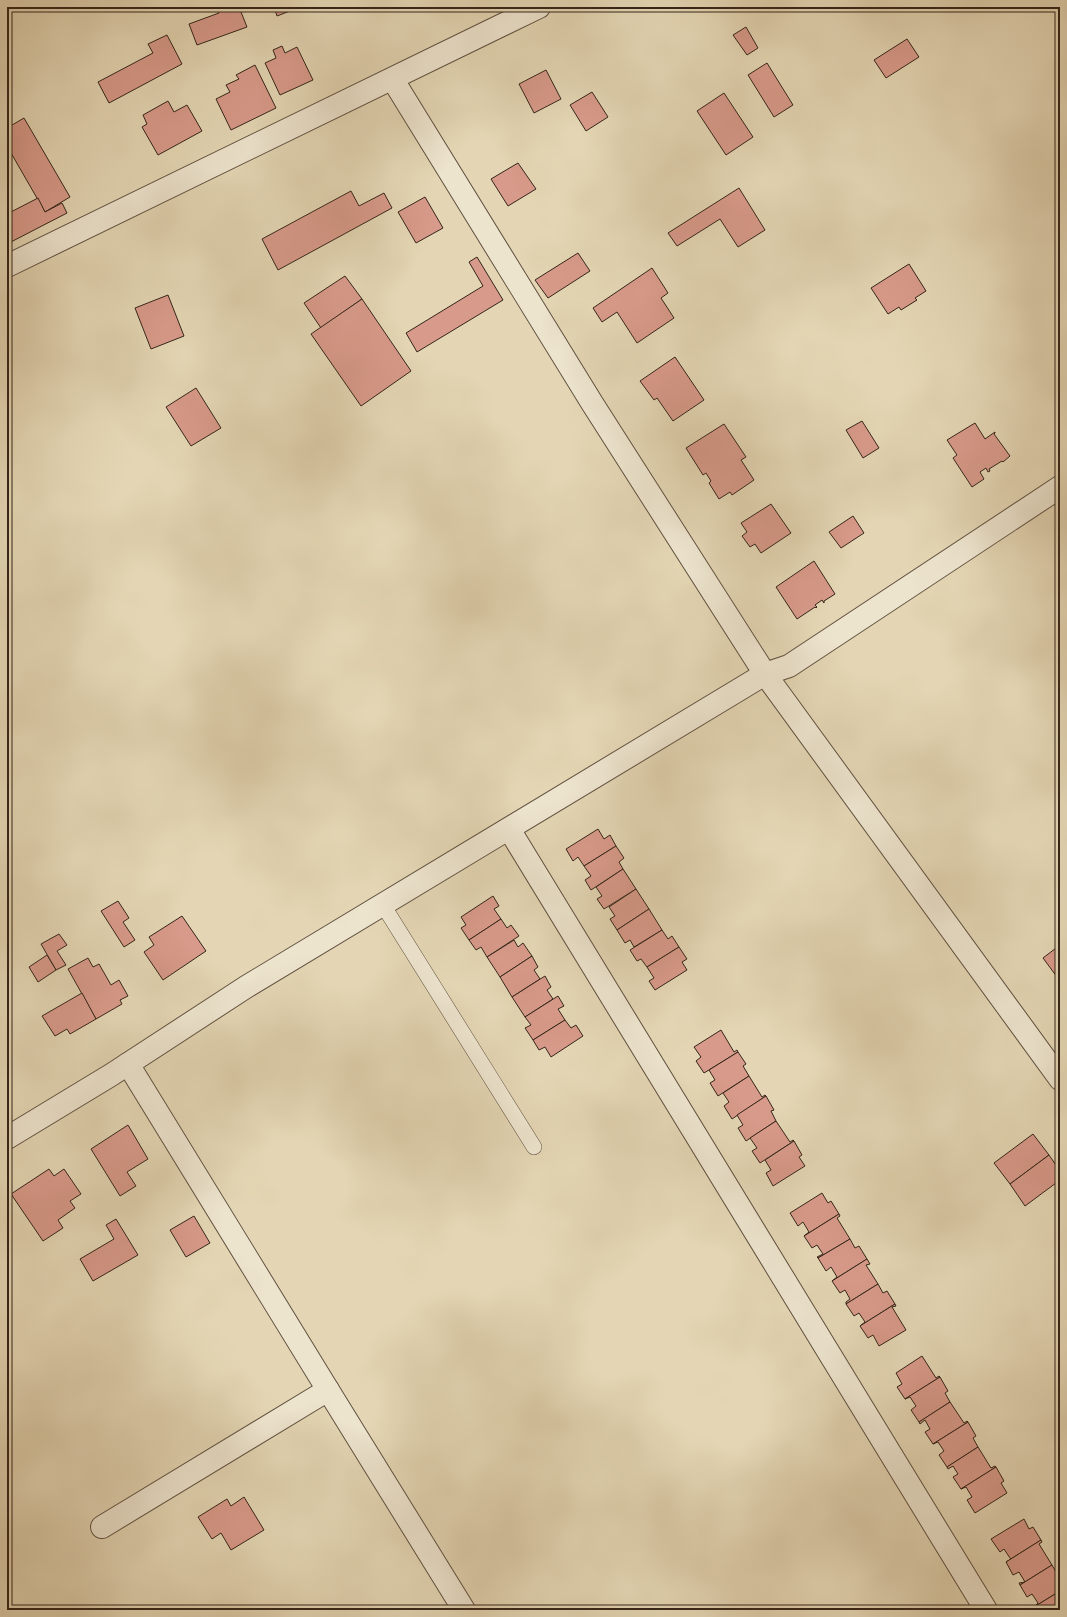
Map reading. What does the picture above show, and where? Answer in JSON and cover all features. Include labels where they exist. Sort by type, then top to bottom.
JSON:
[{"type":"street","points":[[7,266],[392,80],[539,7]]},
{"type":"street","points":[[392,80],[592,403],[765,674],[1060,1079]]},
{"type":"street","points":[[7,1138],[128,1064],[246,987],[765,674],[789,666],[1060,487]]},
{"type":"street","points":[[509,829],[986,1610]]},
{"type":"street","points":[[128,1064],[464,1610]]},
{"type":"street","points":[[102,1527],[328,1390]]},
{"type":"lane","points":[[383,905],[534,1148]]},
{"type":"building","points":[[216,7],[239,7],[247,27],[197,45],[189,24],[219,13]]},
{"type":"building","points":[[274,7],[300,7],[277,16]]},
{"type":"building","points":[[746,27],[758,48],[747,55],[733,35]]},
{"type":"building","points":[[167,35],[182,64],[109,103],[98,82],[153,53],[148,44]]},
{"type":"building","points":[[907,39],[919,57],[886,78],[874,60]]},
{"type":"building","points":[[282,46],[285,53],[297,47],[313,80],[280,95],[265,63],[276,58],[273,50]]},
{"type":"building","points":[[767,63],[793,105],[774,117],[748,75]]},
{"type":"building","points":[[255,65],[276,108],[231,130],[216,99],[230,92],[226,85],[239,79],[236,75]]},
{"type":"building","points":[[546,70],[561,99],[534,113],[519,84]]},
{"type":"building","points":[[592,92],[608,117],[586,131],[570,105]]},
{"type":"building","points":[[724,93],[753,137],[726,155],[697,111]]},
{"type":"building","points":[[168,101],[174,112],[187,105],[202,131],[158,155],[142,127],[147,124],[143,115]]},
{"type":"building","points":[[24,118],[70,197],[45,212],[7,146],[7,128]]},
{"type":"building","points":[[518,163],[536,189],[508,206],[491,179]]},
{"type":"building","points":[[739,188],[765,230],[738,247],[720,219],[677,246],[668,233]]},
{"type":"building","points":[[351,191],[359,206],[384,193],[392,208],[278,270],[262,239]]},
{"type":"building","points":[[425,197],[443,228],[416,243],[398,212]]},
{"type":"building","points":[[38,198],[45,212],[62,203],[67,213],[7,244],[7,214]]},
{"type":"building","points":[[578,253],[590,271],[548,298],[535,280]]},
{"type":"building","points":[[477,257],[503,300],[417,352],[406,333],[483,286],[469,262]]},
{"type":"building","points":[[909,264],[926,291],[915,298],[917,300],[901,310],[899,307],[888,314],[871,288]]},
{"type":"building","points":[[652,268],[668,293],[661,298],[674,318],[637,343],[617,312],[602,322],[593,308]]},
{"type":"building","points":[[345,276],[362,299],[321,328],[304,303]]},
{"type":"building","points":[[168,295],[184,336],[151,349],[135,308]]},
{"type":"building","points":[[362,299],[411,371],[361,406],[311,334]]},
{"type":"building","points":[[675,357],[704,400],[673,421],[657,398],[654,400],[640,381]]},
{"type":"building","points":[[196,388],[221,428],[191,446],[166,407]]},
{"type":"building","points":[[862,421],[879,448],[863,458],[846,430]]},
{"type":"building","points":[[975,423],[985,439],[995,432],[994,434],[1010,456],[1003,462],[1002,461],[989,469],[990,471],[988,472],[986,468],[980,472],[984,479],[972,487],[953,458],[957,455],[947,440]]},
{"type":"building","points":[[724,424],[746,457],[741,460],[754,480],[732,495],[730,492],[719,499],[709,483],[711,481],[706,473],[703,475],[686,448]]},
{"type":"building","points":[[771,504],[791,533],[761,553],[755,544],[750,547],[742,536],[747,532],[741,523]]},
{"type":"building","points":[[853,516],[864,533],[841,548],[829,532]]},
{"type":"building","points":[[814,561],[835,594],[824,601],[824,603],[822,600],[815,605],[817,607],[816,608],[815,607],[797,619],[776,587]]},
{"type":"building","points":[[598,829],[604,839],[610,835],[616,846],[584,866],[578,857],[573,861],[566,849]]},
{"type":"building","points":[[616,846],[624,858],[619,862],[623,869],[591,890],[585,880],[591,876],[584,866]]},
{"type":"building","points":[[623,869],[636,889],[604,909],[597,899],[602,896],[596,887]]},
{"type":"building","points":[[636,889],[649,909],[617,930],[610,919],[615,916],[609,907]]},
{"type":"building","points":[[493,896],[499,906],[494,909],[501,919],[469,940],[461,928],[466,925],[461,917]]},
{"type":"building","points":[[118,901],[129,918],[123,922],[135,940],[124,947],[101,911]]},
{"type":"building","points":[[649,909],[662,930],[634,947],[630,940],[625,943],[617,930]]},
{"type":"building","points":[[182,916],[206,951],[163,980],[144,952],[154,945],[149,937]]},
{"type":"building","points":[[501,919],[507,928],[511,925],[519,936],[487,957],[481,947],[476,950],[469,940]]},
{"type":"building","points":[[662,930],[668,939],[672,936],[679,947],[647,967],[641,959],[637,961],[630,950]]},
{"type":"building","points":[[59,934],[67,945],[57,951],[66,965],[56,970],[41,944]]},
{"type":"building","points":[[514,940],[518,947],[523,943],[532,956],[500,977],[487,957]]},
{"type":"building","points":[[1060,945],[1060,981],[1043,958]]},
{"type":"building","points":[[679,947],[687,959],[682,962],[687,970],[655,990],[649,981],[654,978],[647,967]]},
{"type":"building","points":[[47,955],[56,970],[38,982],[29,967]]},
{"type":"building","points":[[532,956],[538,967],[534,970],[540,979],[512,997],[500,977]]},
{"type":"building","points":[[88,958],[93,967],[99,964],[111,985],[119,980],[128,996],[120,1000],[122,1004],[96,1019],[68,969]]},
{"type":"building","points":[[545,976],[551,987],[547,990],[553,999],[525,1017],[512,997]]},
{"type":"building","points":[[82,993],[96,1019],[70,1034],[67,1029],[55,1036],[42,1016]]},
{"type":"building","points":[[558,996],[564,1006],[558,1009],[565,1020],[533,1040],[525,1028],[531,1025],[525,1017]]},
{"type":"building","points":[[565,1020],[571,1028],[576,1025],[583,1036],[551,1057],[545,1047],[539,1050],[533,1040]]},
{"type":"building","points":[[721,1030],[734,1052],[737,1050],[738,1052],[704,1073],[696,1061],[701,1057],[694,1047]]},
{"type":"building","points":[[738,1052],[746,1064],[743,1066],[749,1076],[718,1096],[710,1083],[715,1080],[709,1070]]},
{"type":"building","points":[[749,1076],[762,1097],[765,1095],[766,1096],[732,1119],[724,1106],[729,1102],[723,1093]]},
{"type":"building","points":[[766,1096],[774,1110],[771,1111],[776,1121],[746,1141],[738,1128],[743,1125],[737,1115]]},
{"type":"building","points":[[776,1121],[790,1142],[793,1140],[794,1141],[760,1163],[752,1151],[757,1148],[750,1138]]},
{"type":"building","points":[[128,1125],[148,1159],[127,1172],[136,1186],[120,1196],[91,1149]]},
{"type":"building","points":[[1033,1134],[1049,1155],[1010,1184],[994,1163]]},
{"type":"building","points":[[794,1141],[802,1155],[799,1157],[805,1166],[773,1186],[766,1173],[771,1170],[765,1160]]},
{"type":"building","points":[[1049,1155],[1060,1171],[1060,1180],[1025,1206],[1010,1184]]},
{"type":"building","points":[[49,1169],[54,1176],[64,1169],[81,1194],[70,1201],[75,1208],[58,1220],[63,1228],[43,1241],[11,1194]]},
{"type":"building","points":[[822,1193],[828,1203],[831,1201],[839,1214],[804,1236],[809,1232],[803,1222],[798,1226],[790,1213]]},
{"type":"building","points":[[839,1214],[840,1216],[837,1218],[850,1239],[818,1258],[817,1257],[823,1254],[817,1245],[812,1248],[804,1236]]},
{"type":"building","points":[[194,1216],[210,1243],[186,1257],[170,1230]]},
{"type":"building","points":[[116,1219],[138,1255],[93,1281],[80,1259],[114,1239],[106,1225]]},
{"type":"building","points":[[850,1239],[855,1248],[859,1246],[867,1259],[832,1281],[837,1277],[831,1267],[826,1271],[818,1258]]},
{"type":"building","points":[[867,1259],[870,1264],[866,1265],[878,1284],[846,1304],[846,1302],[850,1299],[845,1290],[840,1293],[832,1281]]},
{"type":"building","points":[[878,1284],[883,1293],[887,1291],[895,1304],[860,1326],[865,1322],[859,1313],[854,1316],[846,1304]]},
{"type":"building","points":[[895,1304],[896,1306],[892,1307],[906,1330],[879,1346],[873,1335],[868,1338],[860,1326]]},
{"type":"building","points":[[922,1356],[936,1378],[939,1376],[940,1377],[905,1399],[897,1387],[902,1384],[896,1373]]},
{"type":"building","points":[[940,1377],[948,1391],[945,1393],[950,1402],[919,1422],[911,1410],[916,1406],[910,1397],[905,1399]]},
{"type":"building","points":[[950,1402],[964,1423],[967,1421],[968,1422],[933,1444],[925,1432],[930,1429],[925,1420],[920,1424],[919,1422]]},
{"type":"building","points":[[968,1422],[976,1436],[973,1438],[978,1447],[947,1467],[939,1455],[944,1451],[938,1442],[933,1444]]},
{"type":"building","points":[[978,1447],[991,1468],[996,1467],[961,1489],[953,1477],[958,1474],[953,1466],[948,1469],[947,1467]]},
{"type":"building","points":[[996,1467],[1004,1481],[1001,1483],[1007,1493],[975,1513],[967,1500],[972,1497],[966,1487],[961,1489]]},
{"type":"building","points":[[244,1497],[264,1530],[231,1550],[221,1533],[212,1539],[198,1517],[227,1499],[231,1506]]},
{"type":"building","points":[[1024,1519],[1029,1529],[1033,1527],[1041,1540],[1011,1559],[1004,1549],[1000,1552],[991,1539]]},
{"type":"building","points":[[1041,1540],[1042,1542],[1039,1544],[1052,1565],[1025,1582],[1019,1572],[1013,1575],[1006,1562]]},
{"type":"building","points":[[1052,1565],[1057,1574],[1060,1572],[1060,1591],[1034,1607],[1038,1603],[1032,1594],[1027,1597],[1020,1585]]},
{"type":"building","points":[[1060,1591],[1060,1610],[1035,1610],[1034,1607]]}]
